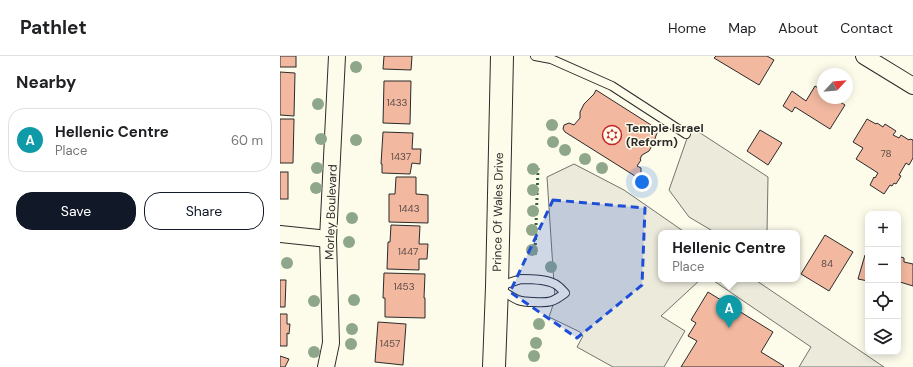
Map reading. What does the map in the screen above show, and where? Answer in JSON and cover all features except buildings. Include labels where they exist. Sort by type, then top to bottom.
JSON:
[{"type":"main road","name":"Prince Of Wales Drive","points":[[494,367],[502,56]]},
{"type":"street","name":"Morley Boulevard","points":[[326,367],[330,343],[328,239],[337,56]]},
{"type":"street","points":[[864,56],[913,86]]},
{"type":"street","points":[[280,234],[328,239]]},
{"type":"lane","points":[[535,56],[551,59],[612,86],[686,134]]},
{"type":"lane","points":[[528,279],[551,282],[557,285],[565,293],[547,303],[520,301],[497,287],[516,280],[528,279]]},
{"type":"highlighted area","points":[[553,200],[645,208],[642,285],[577,338],[510,292]]},
{"type":"shaded area","points":[[691,127],[768,177],[767,230],[711,230],[689,217],[669,190]]},
{"type":"shaded area","points":[[574,164],[624,190],[682,230],[658,230],[658,282],[698,282],[661,316],[685,331],[664,367],[613,367],[577,347],[583,336],[580,332],[549,317],[555,299],[547,177]]},
{"type":"shaded area","points":[[715,282],[758,282],[884,367],[799,367],[811,347]]},
{"type":"hedge","points":[[535,255],[538,168]]},
{"type":"place","name":"Temple Israel (Reform)","points":[[612,135]]},
{"type":"place","name":"Hellenic Centre","points":[[729,328]]}]
